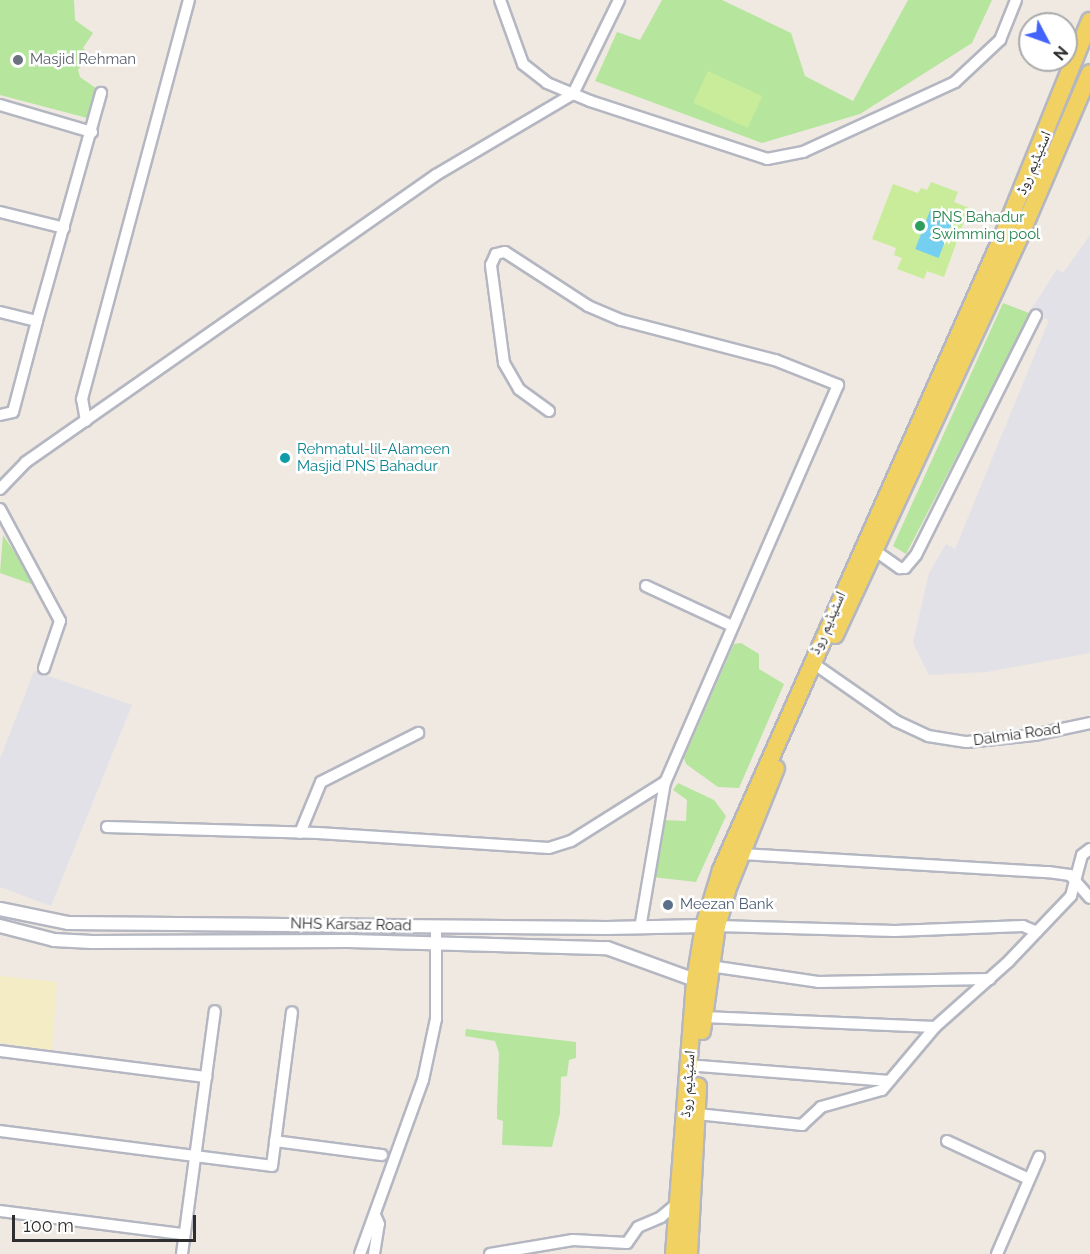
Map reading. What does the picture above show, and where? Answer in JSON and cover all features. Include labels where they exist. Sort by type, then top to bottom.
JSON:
[{"type":"main road","name":"اسٹیڈیم روڈ","points":[[674,1254],[695,980],[744,814],[1003,236],[1090,21]]},
{"type":"main road","name":"اسٹیڈیم روڈ","points":[[689,1254],[699,1066],[710,966],[711,926],[820,669],[1020,236],[1090,73]]},
{"type":"street","points":[[86,421],[82,399],[189,0]]},
{"type":"street","points":[[500,0],[523,64],[547,82],[573,94],[767,159],[803,152],[955,82],[1000,40],[1016,0]]},
{"type":"street","points":[[0,489],[26,462],[436,175],[573,94],[619,0]]},
{"type":"street","points":[[0,415],[13,412],[101,93]]},
{"type":"street","points":[[0,105],[92,132]]},
{"type":"street","points":[[0,212],[64,228]]},
{"type":"street","points":[[549,411],[519,389],[504,363],[491,265],[496,254],[505,252],[588,306],[621,320],[775,360],[838,385],[665,782],[640,928]]},
{"type":"street","points":[[0,312],[37,321]]},
{"type":"street","points":[[874,550],[900,568],[905,568],[916,555],[1036,315]]},
{"type":"street","points":[[0,509],[60,621],[44,668]]},
{"type":"street","points":[[646,586],[732,626]]},
{"type":"street","name":"Dalmia Road","points":[[820,669],[896,721],[928,736],[967,742],[1034,735],[1090,723]]},
{"type":"street","points":[[300,833],[321,782],[418,734]]},
{"type":"street","points":[[107,827],[300,833],[549,848],[571,841],[665,782]]},
{"type":"street","points":[[697,1114],[802,1125],[821,1107],[882,1090],[935,1027],[990,979],[1071,896],[1082,855],[1090,849]]},
{"type":"street","points":[[742,854],[1048,872],[1071,875],[1090,898]]},
{"type":"street","name":"NHS Karsaz Road","points":[[0,909],[33,918],[81,923],[607,928],[711,926]]},
{"type":"street","points":[[81,923],[81,941]]},
{"type":"street","points":[[0,926],[54,940],[81,941],[607,948],[695,980]]},
{"type":"street","points":[[360,1254],[369,1221],[375,1215],[423,1080],[436,1019],[436,926]]},
{"type":"street","points":[[711,926],[895,931],[1023,926],[1037,932]]},
{"type":"street","points":[[607,928],[607,948]]},
{"type":"street","points":[[710,966],[818,982],[990,979]]},
{"type":"street","points":[[182,1254],[215,1011]]},
{"type":"street","points":[[0,1131],[195,1154],[272,1166],[292,1011]]},
{"type":"street","points":[[704,1017],[935,1027]]},
{"type":"street","points":[[0,1051],[206,1077]]},
{"type":"street","points":[[699,1066],[889,1081]]},
{"type":"street","points":[[276,1141],[382,1155]]},
{"type":"street","points":[[947,1141],[1029,1179]]},
{"type":"street","points":[[997,1254],[1039,1157]]},
{"type":"street","points":[[627,1243],[638,1227],[661,1218],[679,1202]]},
{"type":"street","points":[[0,1211],[183,1234]]},
{"type":"street","points":[[374,1254],[379,1224],[375,1215]]},
{"type":"street","points":[[490,1254],[573,1240],[627,1243]]},
{"type":"street","points":[[627,1243],[632,1254]]},
{"type":"shaded area","points":[[1090,235],[1090,653],[987,672],[929,675],[913,643],[929,573],[946,544],[955,549],[1049,320],[1029,313],[1057,269],[1063,273]]},
{"type":"shaded area","points":[[34,671],[132,705],[51,906],[0,887],[0,759]]},
{"type":"green space","points":[[0,0],[74,0],[75,20],[93,33],[83,48],[89,55],[78,70],[80,77],[97,89],[91,119],[0,95]]},
{"type":"green space","points":[[662,0],[722,0],[791,33],[805,76],[853,101],[908,0],[992,0],[972,43],[860,114],[762,143],[595,81],[617,32],[640,40]]},
{"type":"green space","points":[[708,71],[762,96],[748,128],[693,103]]},
{"type":"green space","name":"PNS Bahadur Swimming pool","points":[[931,182],[958,192],[954,202],[969,208],[944,277],[927,271],[924,279],[897,269],[902,258],[894,255],[896,248],[872,239],[893,184],[918,193],[921,188],[927,190]]},
{"type":"green space","points":[[1003,303],[1029,313],[1029,317],[906,554],[893,546]]},
{"type":"green space","points":[[3,535],[37,586],[0,573]]},
{"type":"green space","points":[[741,643],[759,654],[759,669],[784,684],[739,788],[718,787],[686,764],[684,758],[734,644]]},
{"type":"green space","points":[[678,783],[714,800],[726,816],[696,882],[652,877],[661,820],[686,821],[687,800],[673,790]]},
{"type":"green space","points":[[466,1029],[576,1042],[576,1058],[569,1060],[567,1076],[561,1077],[560,1113],[552,1147],[502,1145],[503,1121],[497,1119],[499,1053],[495,1041],[465,1036]]},
{"type":"sand","points":[[0,976],[57,982],[52,1050],[0,1043]]},
{"type":"water","points":[[931,208],[954,217],[939,258],[915,249]]},
{"type":"place","name":"Masjid Rehman","points":[[18,60]]},
{"type":"place","name":"PNS Bahadur Swimming pool","points":[[920,226]]},
{"type":"place","name":"Rehmatul-lil-Alameen Masjid PNS Bahadur","points":[[285,458]]},
{"type":"place","name":"Meezan Bank","points":[[668,905]]}]
